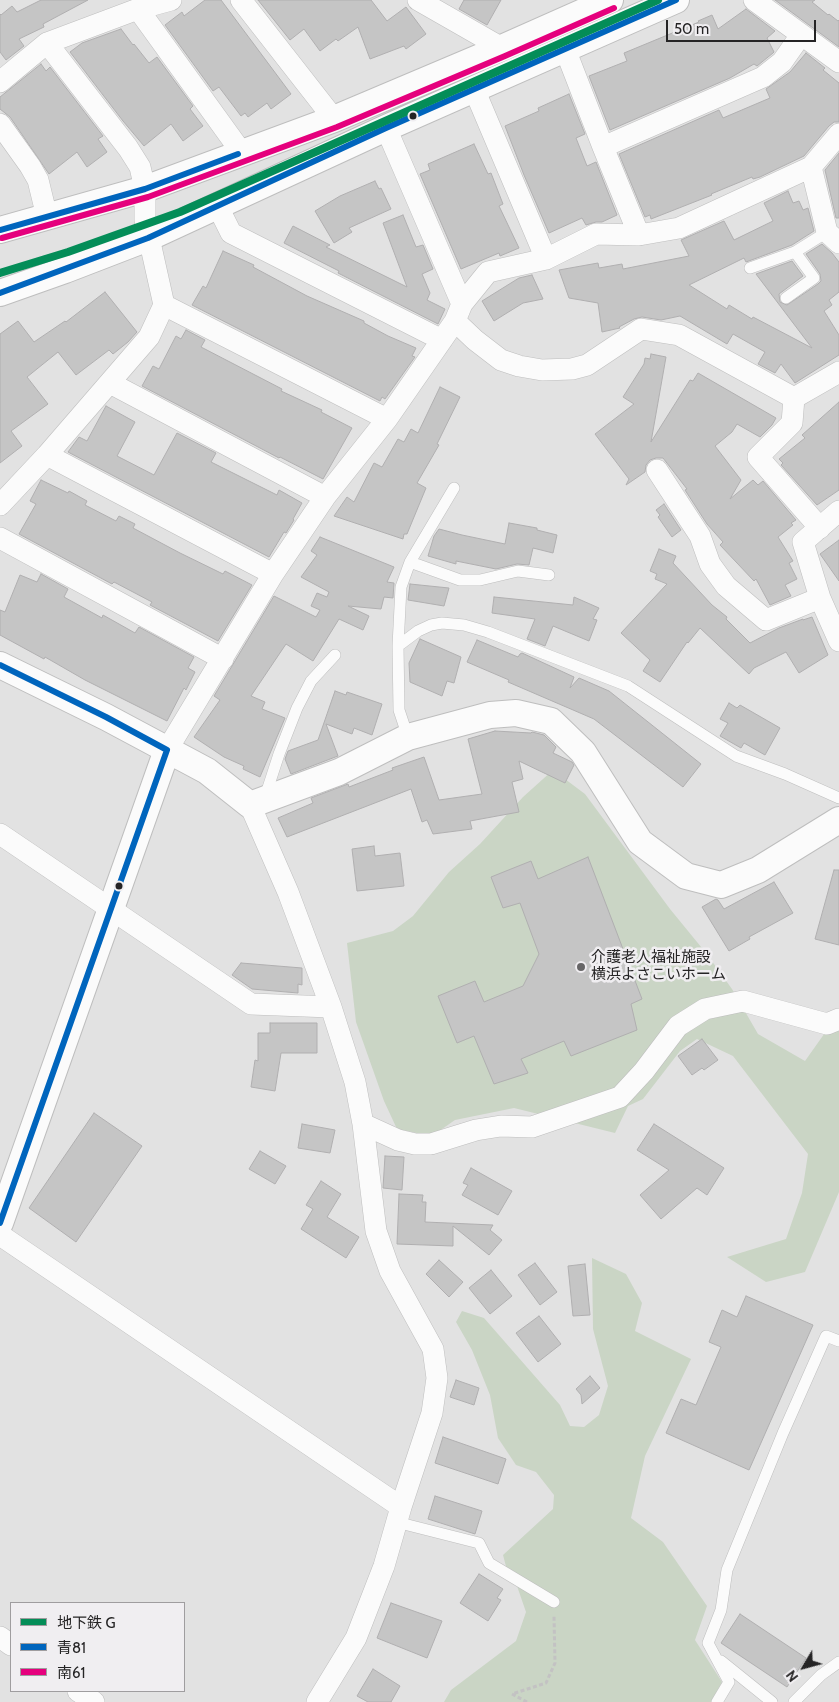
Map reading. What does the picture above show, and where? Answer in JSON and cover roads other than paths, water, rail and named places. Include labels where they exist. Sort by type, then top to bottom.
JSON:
[{"type":"street","points":[[0,82],[46,43],[138,9],[171,0]]},
{"type":"street","points":[[241,0],[334,119]]},
{"type":"street","points":[[418,0],[502,48]]},
{"type":"street","points":[[0,293],[148,238],[386,128],[676,0]]},
{"type":"street","points":[[754,0],[839,62]]},
{"type":"street","points":[[0,230],[145,189],[334,119],[502,48],[603,2]]},
{"type":"street","points":[[138,9],[242,153]]},
{"type":"street","points":[[602,147],[763,77],[782,62],[801,35]]},
{"type":"street","points":[[1,503],[47,455],[149,338],[164,305],[148,238],[145,220],[145,189],[140,167],[132,152],[46,43]]},
{"type":"street","points":[[565,49],[602,147],[639,234]]},
{"type":"street","points":[[474,89],[546,259]]},
{"type":"street","points":[[0,124],[38,180],[47,217]]},
{"type":"street","points":[[386,128],[459,312],[475,340],[501,360],[519,366],[542,370],[572,369],[587,365],[641,329],[680,335],[794,398]]},
{"type":"street","points":[[0,1223],[167,750],[274,574],[326,498],[387,419],[488,272],[546,259],[596,234],[639,234],[679,228],[811,167],[839,134]]},
{"type":"street","points":[[811,167],[833,237]]},
{"type":"street","points":[[217,205],[232,233],[442,340]]},
{"type":"street","points":[[164,305],[387,419]]},
{"type":"street","points":[[794,398],[839,372]]},
{"type":"street","points":[[110,383],[326,498]]},
{"type":"street","points":[[794,398],[792,423],[758,457],[820,528]]},
{"type":"street","points":[[47,455],[274,574]]},
{"type":"street","points":[[657,470],[700,536],[710,564],[726,586],[766,620],[820,598]]},
{"type":"street","points":[[839,511],[803,542],[820,598],[839,641]]},
{"type":"street","points":[[0,538],[223,659]]},
{"type":"street","points":[[0,665],[106,717],[207,771],[257,802],[331,1007],[355,1082],[363,1124],[376,1231],[390,1271],[433,1349],[437,1378],[432,1413],[398,1515],[384,1566],[356,1638],[317,1702]]},
{"type":"street","points":[[257,802],[339,772],[408,737],[490,715],[516,713],[551,721],[583,752],[640,842],[686,876],[721,885],[758,870],[839,820]]},
{"type":"street","points":[[0,834],[251,1004],[331,1007]]},
{"type":"street","points":[[363,1124],[398,1140],[415,1144],[431,1144],[476,1130],[501,1126],[532,1127],[620,1097],[644,1071],[678,1026],[705,1009],[743,1001],[827,1024],[839,1019]]},
{"type":"street","points":[[0,1235],[398,1515]]},
{"type":"street","points":[[79,1692],[94,1702]]},
{"type":"lane","points":[[750,268],[833,237]]},
{"type":"lane","points":[[786,298],[814,278],[795,252]]},
{"type":"lane","points":[[408,737],[399,710],[398,646],[401,587],[410,562],[454,488]]},
{"type":"lane","points":[[410,562],[460,580],[480,580],[518,572],[549,575]]},
{"type":"lane","points":[[398,646],[418,631],[442,622],[464,625],[488,632],[628,686],[736,756],[785,774],[839,798]]},
{"type":"lane","points":[[257,802],[297,708],[311,681],[336,655]]},
{"type":"lane","points":[[717,1702],[729,1682],[718,1658],[708,1643],[721,1610],[727,1570],[782,1433],[826,1336],[839,1341]]},
{"type":"lane","points":[[398,1515],[479,1543],[489,1563],[554,1602]]},
{"type":"lane","points":[[718,1658],[772,1702]]},
{"type":"lane","points":[[794,1702],[821,1674],[839,1662]]},
{"type":"metro line","name":"G","points":[[0,273],[68,252],[180,212],[658,0]]},
{"type":"place","name":"介護老人福祉施設 横浜よさこいホーム","points":[[581,967]]}]
